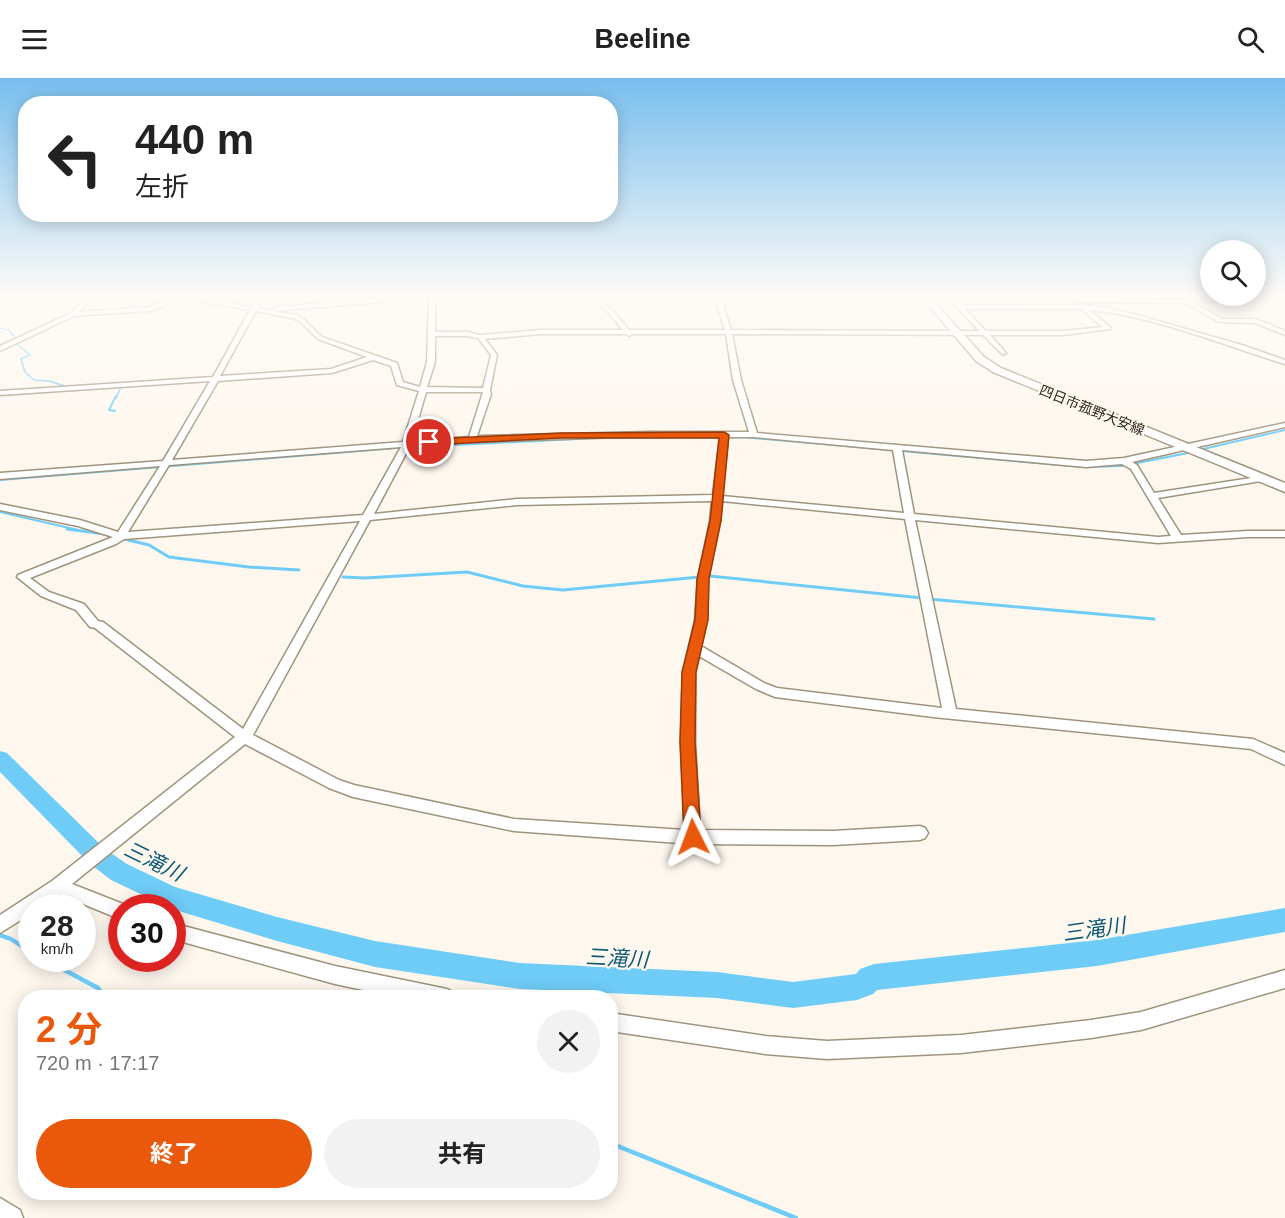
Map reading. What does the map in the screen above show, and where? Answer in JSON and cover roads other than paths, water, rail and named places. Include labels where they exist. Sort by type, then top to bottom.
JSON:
[{"type":"main road","name":"四日市菰野大安線","points":[[971,348],[980,359],[1004,374],[1285,488]]},
{"type":"street","points":[[119,538],[233,348]]},
{"type":"street","points":[[350,348],[394,365],[400,383],[424,390],[486,390]]},
{"type":"street","points":[[3,923],[59,884],[244,737],[406,446],[424,390],[432,348]]},
{"type":"street","points":[[472,439],[487,394],[494,355],[489,348]]},
{"type":"street","points":[[731,348],[737,380],[754,435]]},
{"type":"street","points":[[998,348],[1003,353]]},
{"type":"street","points":[[1249,348],[1285,362]]},
{"type":"street","points":[[0,393],[214,381],[332,371],[375,357]]},
{"type":"street","points":[[0,476],[164,465],[472,439],[579,435],[754,435],[897,450],[1086,464],[1128,464],[1192,450],[1285,425]]},
{"type":"street","points":[[693,837],[688,742],[689,672],[701,620],[704,576],[715,521],[724,436]]},
{"type":"street","points":[[897,450],[950,713]]},
{"type":"street","points":[[1128,464],[1152,496],[1178,538]]},
{"type":"street","points":[[1152,496],[1261,478]]},
{"type":"street","points":[[920,833],[832,838],[693,837],[514,825],[353,791],[334,784],[244,737],[99,625],[94,624],[80,607],[45,594],[22,577],[119,538],[517,502],[716,498],[1150,539],[1285,534]]},
{"type":"street","points":[[0,507],[80,523],[119,538]]},
{"type":"street","points":[[696,649],[760,687],[775,692],[950,713],[1253,744],[1285,759]]},
{"type":"street","points":[[59,884],[108,906]]},
{"type":"street","points":[[186,935],[335,975],[408,990]]},
{"type":"street","points":[[618,1023],[765,1045],[827,1050],[961,1044],[1141,1021],[1285,980]]},
{"type":"street","points":[[0,1209],[12,1218]]},
{"type":"waterway","points":[[22,348],[30,355],[21,359],[25,372],[34,380],[49,381],[68,387],[83,386]]},
{"type":"waterway","points":[[116,398],[120,389]]},
{"type":"waterway","points":[[115,411],[109,410],[116,396]]},
{"type":"waterway","points":[[1199,450],[1285,430]]},
{"type":"waterway","points":[[0,480],[397,448],[595,438],[741,437],[1083,467],[1122,466],[1193,452]]},
{"type":"waterway","points":[[0,512],[78,530]]},
{"type":"waterway","points":[[67,529],[105,534]]},
{"type":"waterway","points":[[120,538],[149,545],[169,557],[249,567],[299,570]]},
{"type":"waterway","points":[[343,577],[365,578],[467,572],[523,586],[563,590],[710,576],[922,598]]},
{"type":"waterway","points":[[929,599],[1154,619]]},
{"type":"waterway","name":"三滝川","points":[[0,759],[97,856],[119,872],[171,897],[277,929],[375,954],[520,976],[717,985],[793,995],[857,987],[864,985],[869,978],[874,977],[1097,953],[1285,920]]},
{"type":"waterway","points":[[0,935],[18,944]]},
{"type":"waterway","points":[[68,972],[100,990]]},
{"type":"waterway","points":[[618,1146],[796,1218]]}]
